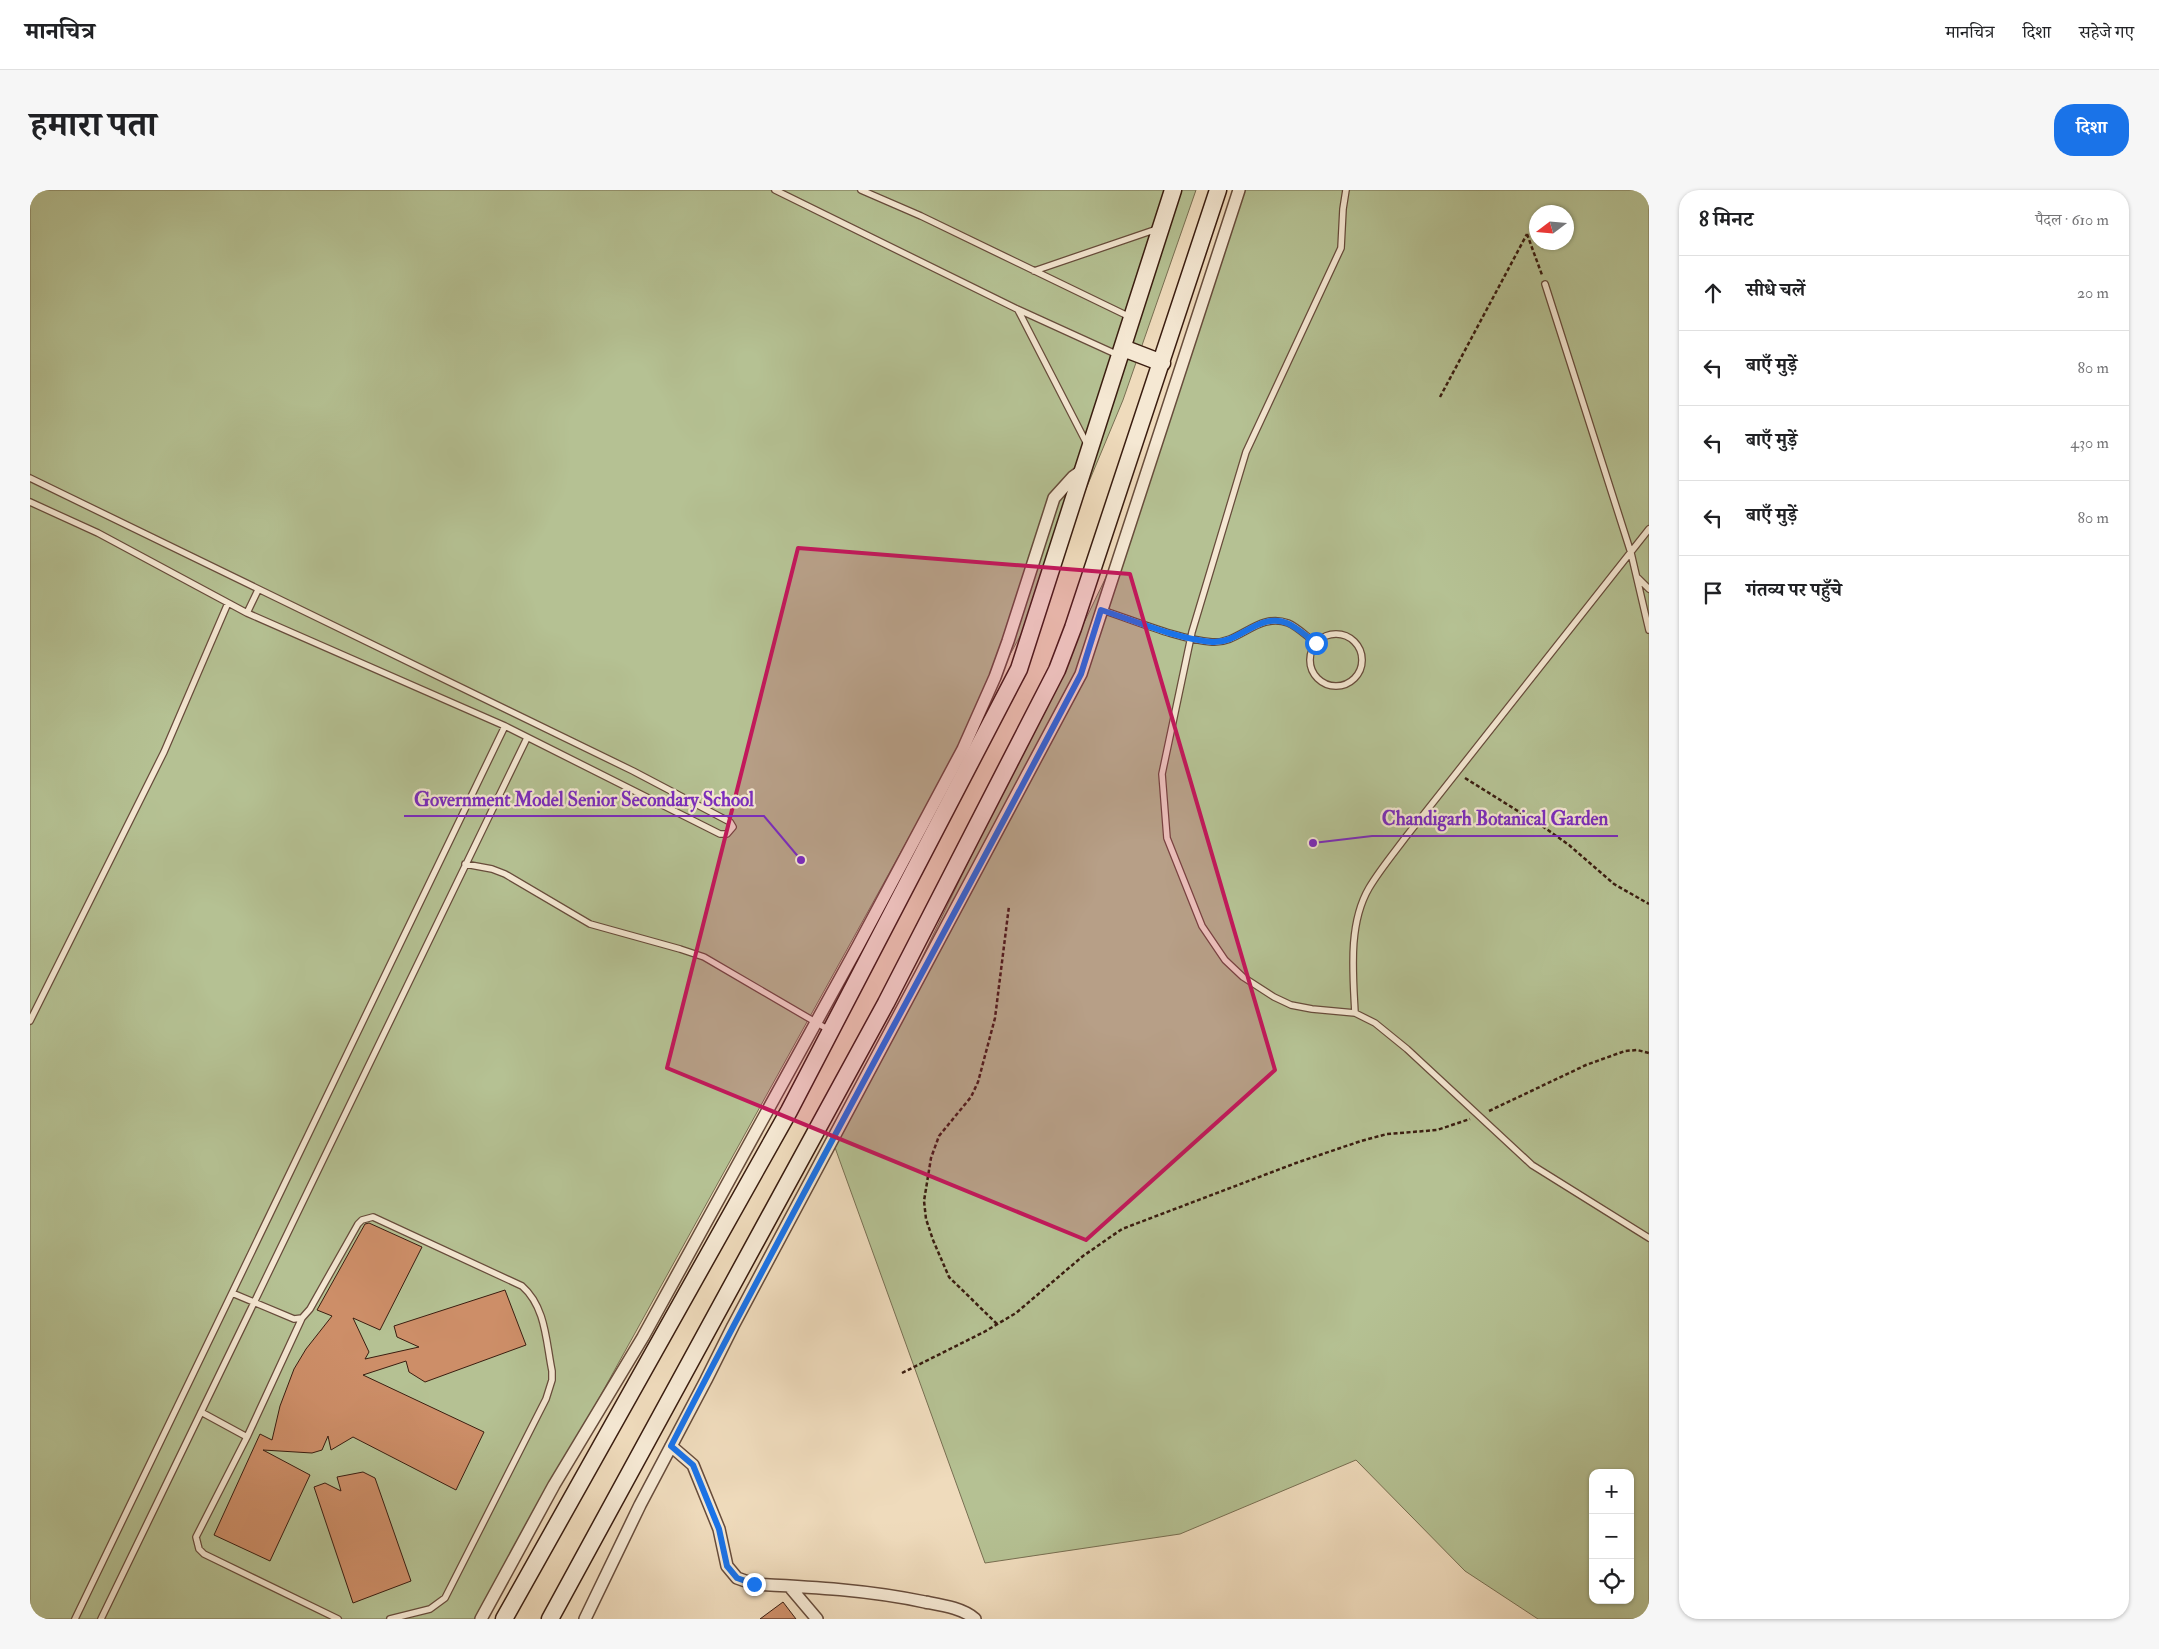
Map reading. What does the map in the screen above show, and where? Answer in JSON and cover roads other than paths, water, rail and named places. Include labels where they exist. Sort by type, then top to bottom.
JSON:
[{"type":"main road","points":[[504,1619],[789,1111],[1019,669],[1173,190]]},
{"type":"main road","points":[[550,1619],[886,1003],[1057,670],[1077,618],[1218,190]]},
{"type":"main road","points":[[1121,352],[1162,363]]},
{"type":"street","points":[[1164,190],[1167,207]]},
{"type":"street","points":[[585,1619],[640,1505],[760,1275],[833,1142],[1081,674],[1239,190]]},
{"type":"street","points":[[481,1619],[554,1485],[643,1337],[816,1022],[962,749],[995,677],[1054,498],[1073,477],[1084,469]]},
{"type":"street","points":[[671,1446],[693,1465],[719,1529],[727,1566],[737,1578],[754,1584],[886,1593],[938,1604],[970,1614],[976,1619]]},
{"type":"street","points":[[789,1586],[816,1619]]},
{"type":"lane","points":[[774,190],[1017,309],[1121,352]]},
{"type":"lane","points":[[861,190],[921,216],[1132,318]]},
{"type":"lane","points":[[1346,190],[1341,248],[1246,452],[1190,638],[1162,774],[1167,838],[1202,926],[1225,960],[1243,977],[1274,997],[1291,1005],[1312,1010],[1355,1013],[1375,1023],[1407,1049],[1532,1165],[1649,1238]]},
{"type":"lane","points":[[1034,271],[1161,227]]},
{"type":"lane","points":[[1545,284],[1631,553],[1649,630]]},
{"type":"lane","points":[[1017,309],[1090,450]]},
{"type":"lane","points":[[30,478],[633,771],[730,822],[733,827],[732,830],[727,834],[720,834],[505,726],[247,613],[98,533],[30,502]]},
{"type":"lane","points":[[1355,1013],[1353,962],[1358,914],[1368,889],[1456,772],[1649,529]]},
{"type":"lane","points":[[1636,577],[1649,589]]},
{"type":"lane","points":[[247,613],[258,590]]},
{"type":"lane","points":[[30,1021],[164,752],[228,603]]},
{"type":"lane","points":[[1101,610],[1190,638],[1214,642],[1227,640],[1266,621],[1278,621],[1289,624],[1316,643]]},
{"type":"lane","points":[[1332,634],[1341,634],[1349,638],[1361,652],[1362,661],[1356,677],[1349,683],[1334,687],[1319,680],[1313,674],[1310,658],[1316,643],[1323,637],[1332,634]]},
{"type":"lane","points":[[75,1619],[505,726]]},
{"type":"lane","points":[[101,1619],[527,738]]},
{"type":"lane","points":[[466,864],[492,869],[505,874],[590,924],[680,948],[704,957],[831,1031]]},
{"type":"lane","points":[[338,1619],[199,1549],[196,1538],[302,1318],[310,1309],[358,1224],[362,1220],[373,1217],[522,1286],[534,1299],[541,1315],[552,1371],[552,1380],[546,1399],[445,1598],[430,1609],[390,1619]]},
{"type":"lane","points":[[232,1293],[294,1319],[302,1318]]},
{"type":"lane","points":[[201,1412],[246,1437]]},
{"type":"place","name":"Chandigarh Botanical Garden","points":[[1313,843]]},
{"type":"place","name":"Government Model Senior Secondary School","points":[[801,860]]}]
